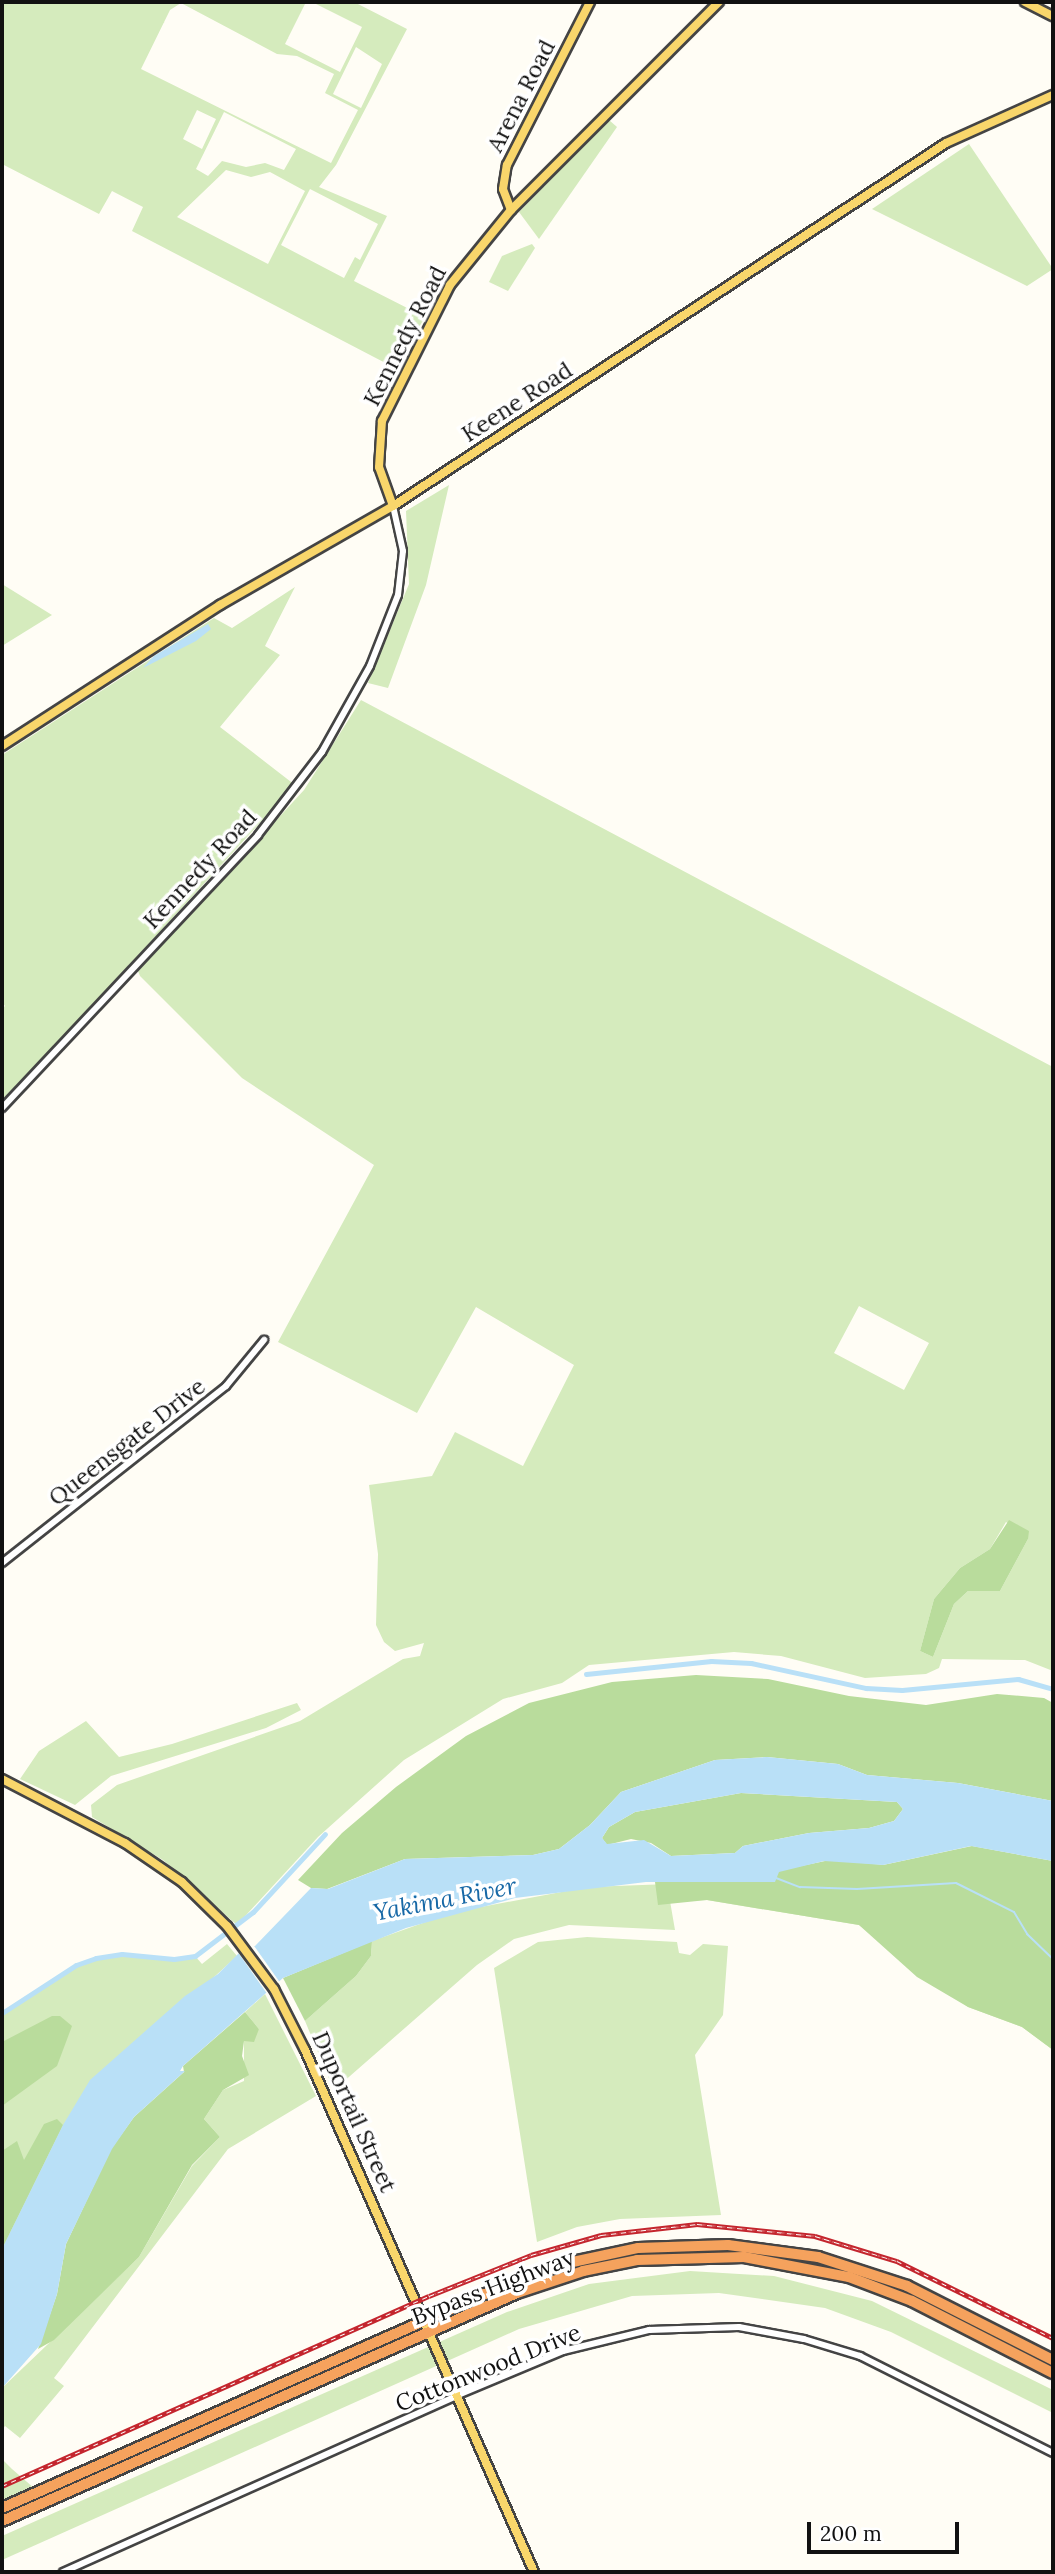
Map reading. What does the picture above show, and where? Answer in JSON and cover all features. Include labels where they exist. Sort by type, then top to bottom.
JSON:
[{"type":"highway","name":"Bypass Highway","points":[[2,2508],[536,2273],[580,2260],[639,2248],[728,2245],[808,2255],[875,2274],[1053,2360]]},
{"type":"highway","name":"Bypass Highway","points":[[2,2521],[517,2292],[583,2271],[664,2258],[744,2257],[798,2265],[870,2284],[1053,2373]]},
{"type":"main road","name":"Arena Road","points":[[511,210],[503,189],[507,165],[590,2]]},
{"type":"main road","name":"Kennedy Road","points":[[393,506],[381,478],[378,455],[387,404],[450,285],[511,210],[719,2]]},
{"type":"main road","points":[[1025,2],[1053,16]]},
{"type":"main road","name":"Keene Road","points":[[2,746],[209,611],[393,506],[946,142],[1053,95]]},
{"type":"main road","name":"Duportail Street","points":[[2,1779],[149,1857],[218,1917],[274,1989],[317,2077],[534,2572]]},
{"type":"street","name":"Kennedy Road","points":[[2,1108],[258,835],[326,746],[370,666],[398,594],[403,551],[393,506]]},
{"type":"street","name":"Queensgate Drive","points":[[2,1563],[226,1386],[264,1340]]},
{"type":"street","name":"Cottonwood Drive","points":[[64,2572],[458,2395],[563,2351],[626,2334],[739,2327],[804,2339],[860,2356],[1053,2453]]},
{"type":"green space","points":[[2,2],[306,2],[285,44],[340,72],[362,27],[312,2],[354,2],[407,29],[336,165],[319,187],[387,216],[354,281],[425,317],[395,368],[132,231],[143,207],[112,191],[99,214],[2,164]],"holes":[[[181,3],[277,54],[297,56],[334,74],[325,93],[358,110],[331,163],[141,69],[170,10]],[[356,47],[382,64],[361,108],[333,94]],[[197,110],[216,119],[202,149],[183,139]],[[224,112],[296,149],[284,170],[265,163],[246,167],[222,161],[208,176],[196,169]],[[226,170],[251,177],[270,172],[305,191],[268,264],[177,217]],[[310,189],[378,224],[360,260],[355,257],[344,278],[281,245]]]},
{"type":"green space","points":[[609,120],[617,127],[539,239],[519,212]]},
{"type":"green space","points":[[969,144],[1053,269],[1027,286],[872,209]]},
{"type":"green space","points":[[532,244],[535,248],[508,291],[489,282],[502,256]]},
{"type":"green space","points":[[449,485],[426,585],[388,688],[368,683],[409,584],[406,511]]},
{"type":"green space","points":[[2,584],[52,615],[2,646]]},
{"type":"green space","points":[[295,587],[265,646],[280,655],[220,727],[295,785],[2,1103],[2,1009],[5,1006],[2,1002],[2,755],[214,618],[232,628]]},
{"type":"green space","points":[[361,700],[1053,1067],[1053,1671],[1025,1660],[942,1659],[939,1668],[926,1674],[865,1678],[781,1656],[734,1652],[589,1665],[562,1683],[503,1699],[404,1760],[318,1837],[237,1925],[163,1860],[92,1817],[91,1805],[117,1785],[300,1721],[403,1659],[420,1656],[424,1643],[395,1651],[384,1642],[376,1625],[378,1554],[369,1485],[432,1476],[455,1432],[523,1466],[574,1365],[476,1307],[417,1413],[278,1342],[374,1165],[242,1078],[138,971],[304,790]],"holes":[[[859,1306],[929,1343],[904,1390],[834,1353]],[[1006,1522],[1028,1539],[1000,1591],[968,1591],[954,1604],[933,1657],[920,1651],[934,1599],[960,1568],[990,1549]]]},
{"type":"green space","points":[[1009,1520],[1029,1531],[1028,1539],[1000,1591],[968,1591],[954,1604],[933,1657],[920,1651],[934,1599],[960,1568],[990,1549]]},
{"type":"green space","points":[[696,1675],[768,1679],[849,1696],[926,1705],[997,1694],[1044,1698],[1053,1703],[1053,1801],[958,1783],[867,1775],[838,1764],[767,1757],[715,1760],[621,1792],[590,1825],[559,1849],[533,1855],[405,1859],[327,1889],[311,1888],[298,1880],[342,1833],[396,1787],[466,1736],[529,1703],[612,1682]]},
{"type":"green space","points":[[297,1703],[301,1710],[266,1728],[111,1776],[75,1805],[20,1779],[39,1751],[86,1721],[119,1757],[172,1744]]},
{"type":"green space","points":[[741,1793],[897,1802],[903,1809],[894,1821],[869,1828],[809,1833],[743,1846],[735,1853],[671,1856],[651,1843],[631,1839],[607,1845],[602,1838],[609,1827],[635,1812]]},
{"type":"green space","points":[[972,1846],[1053,1861],[1053,2050],[1022,2027],[968,2007],[917,1977],[859,1925],[707,1900],[658,1905],[655,1882],[724,1882],[830,1860],[883,1865]]},
{"type":"green space","points":[[843,1860],[883,1865],[1053,1861],[1053,2050],[1022,2027],[968,2007],[859,1925],[707,1900],[670,1901],[675,1930],[569,1925],[514,1939],[477,1965],[342,2083],[330,2081],[305,2021],[356,1976],[371,1956],[372,1941],[454,1912],[588,1887],[724,1882]]},
{"type":"green space","points":[[587,1937],[677,1942],[679,1953],[690,1955],[703,1944],[728,1946],[723,2015],[695,2055],[721,2215],[620,2219],[577,2227],[537,2242],[494,1968],[538,1942]]},
{"type":"green space","points":[[372,1941],[371,1956],[356,1976],[305,2021],[283,1978]]},
{"type":"green space","points":[[227,1944],[237,1956],[213,1978],[2,2277],[2,2013],[76,1965],[96,1958],[122,1954],[174,1959],[195,1956],[202,1964]]},
{"type":"green space","points":[[265,1994],[316,2096],[228,2149],[54,2378],[64,2386],[20,2438],[5,2426],[2,2430],[2,2388],[139,2257],[192,2166],[220,2137],[204,2119],[223,2090],[244,2081],[244,2041],[259,2029],[245,2012]]},
{"type":"green space","points":[[245,2012],[259,2029],[254,2042],[244,2041],[242,2056],[249,2075],[223,2090],[204,2119],[220,2137],[192,2165],[139,2257],[54,2340],[38,2349],[57,2294],[66,2244],[111,2149],[134,2117],[184,2072],[183,2066]]},
{"type":"green space","points":[[52,2016],[60,2016],[72,2026],[57,2066],[2,2106],[2,2042]]},
{"type":"green space","points":[[57,2119],[63,2125],[2,2249],[2,2151],[17,2141],[24,2160],[44,2124]]},
{"type":"green space","points":[[690,2271],[774,2276],[872,2301],[1053,2390],[1053,2413],[891,2332],[825,2308],[719,2293],[632,2296],[519,2329],[2,2560],[2,2536],[507,2312],[589,2284]]},
{"type":"green space","points":[[2,2459],[12,2469],[34,2488],[2,2502]]},
{"type":"water","points":[[208,624],[211,629],[196,641],[143,668],[154,656]]},
{"type":"water","name":"Yakima River","points":[[767,1757],[838,1764],[867,1775],[958,1783],[1053,1801],[1053,1861],[971,1846],[883,1865],[824,1861],[779,1872],[775,1882],[646,1882],[515,1898],[406,1928],[283,1978],[183,2066],[180,2071],[185,2071],[134,2117],[112,2149],[66,2244],[57,2294],[41,2344],[2,2388],[2,2249],[63,2125],[90,2080],[185,1996],[218,1974],[245,1947],[255,1946],[311,1888],[328,1889],[405,1859],[533,1855],[559,1849],[590,1825],[621,1792],[715,1760]],"holes":[[[741,1793],[897,1802],[903,1809],[894,1821],[869,1828],[809,1833],[743,1846],[735,1853],[671,1856],[644,1840],[607,1844],[602,1838],[609,1827],[635,1812]]]},
{"type":"pier","points":[[252,1943],[281,1984],[268,1995],[237,1951]]},
{"type":"waterway","points":[[586,1674],[711,1661],[751,1663],[866,1688],[902,1690],[1018,1679],[1053,1689]]},
{"type":"waterway","points":[[2,2013],[76,1965],[96,1958],[122,1954],[174,1959],[195,1956],[253,1912],[325,1834]]},
{"type":"waterway","points":[[776,1878],[800,1887],[857,1889],[956,1883],[1014,1912],[1027,1934],[1053,1959]]},
{"type":"railway","points":[[2,2486],[429,2296],[531,2255],[601,2235],[697,2224],[815,2236],[897,2261],[1053,2338]]}]
